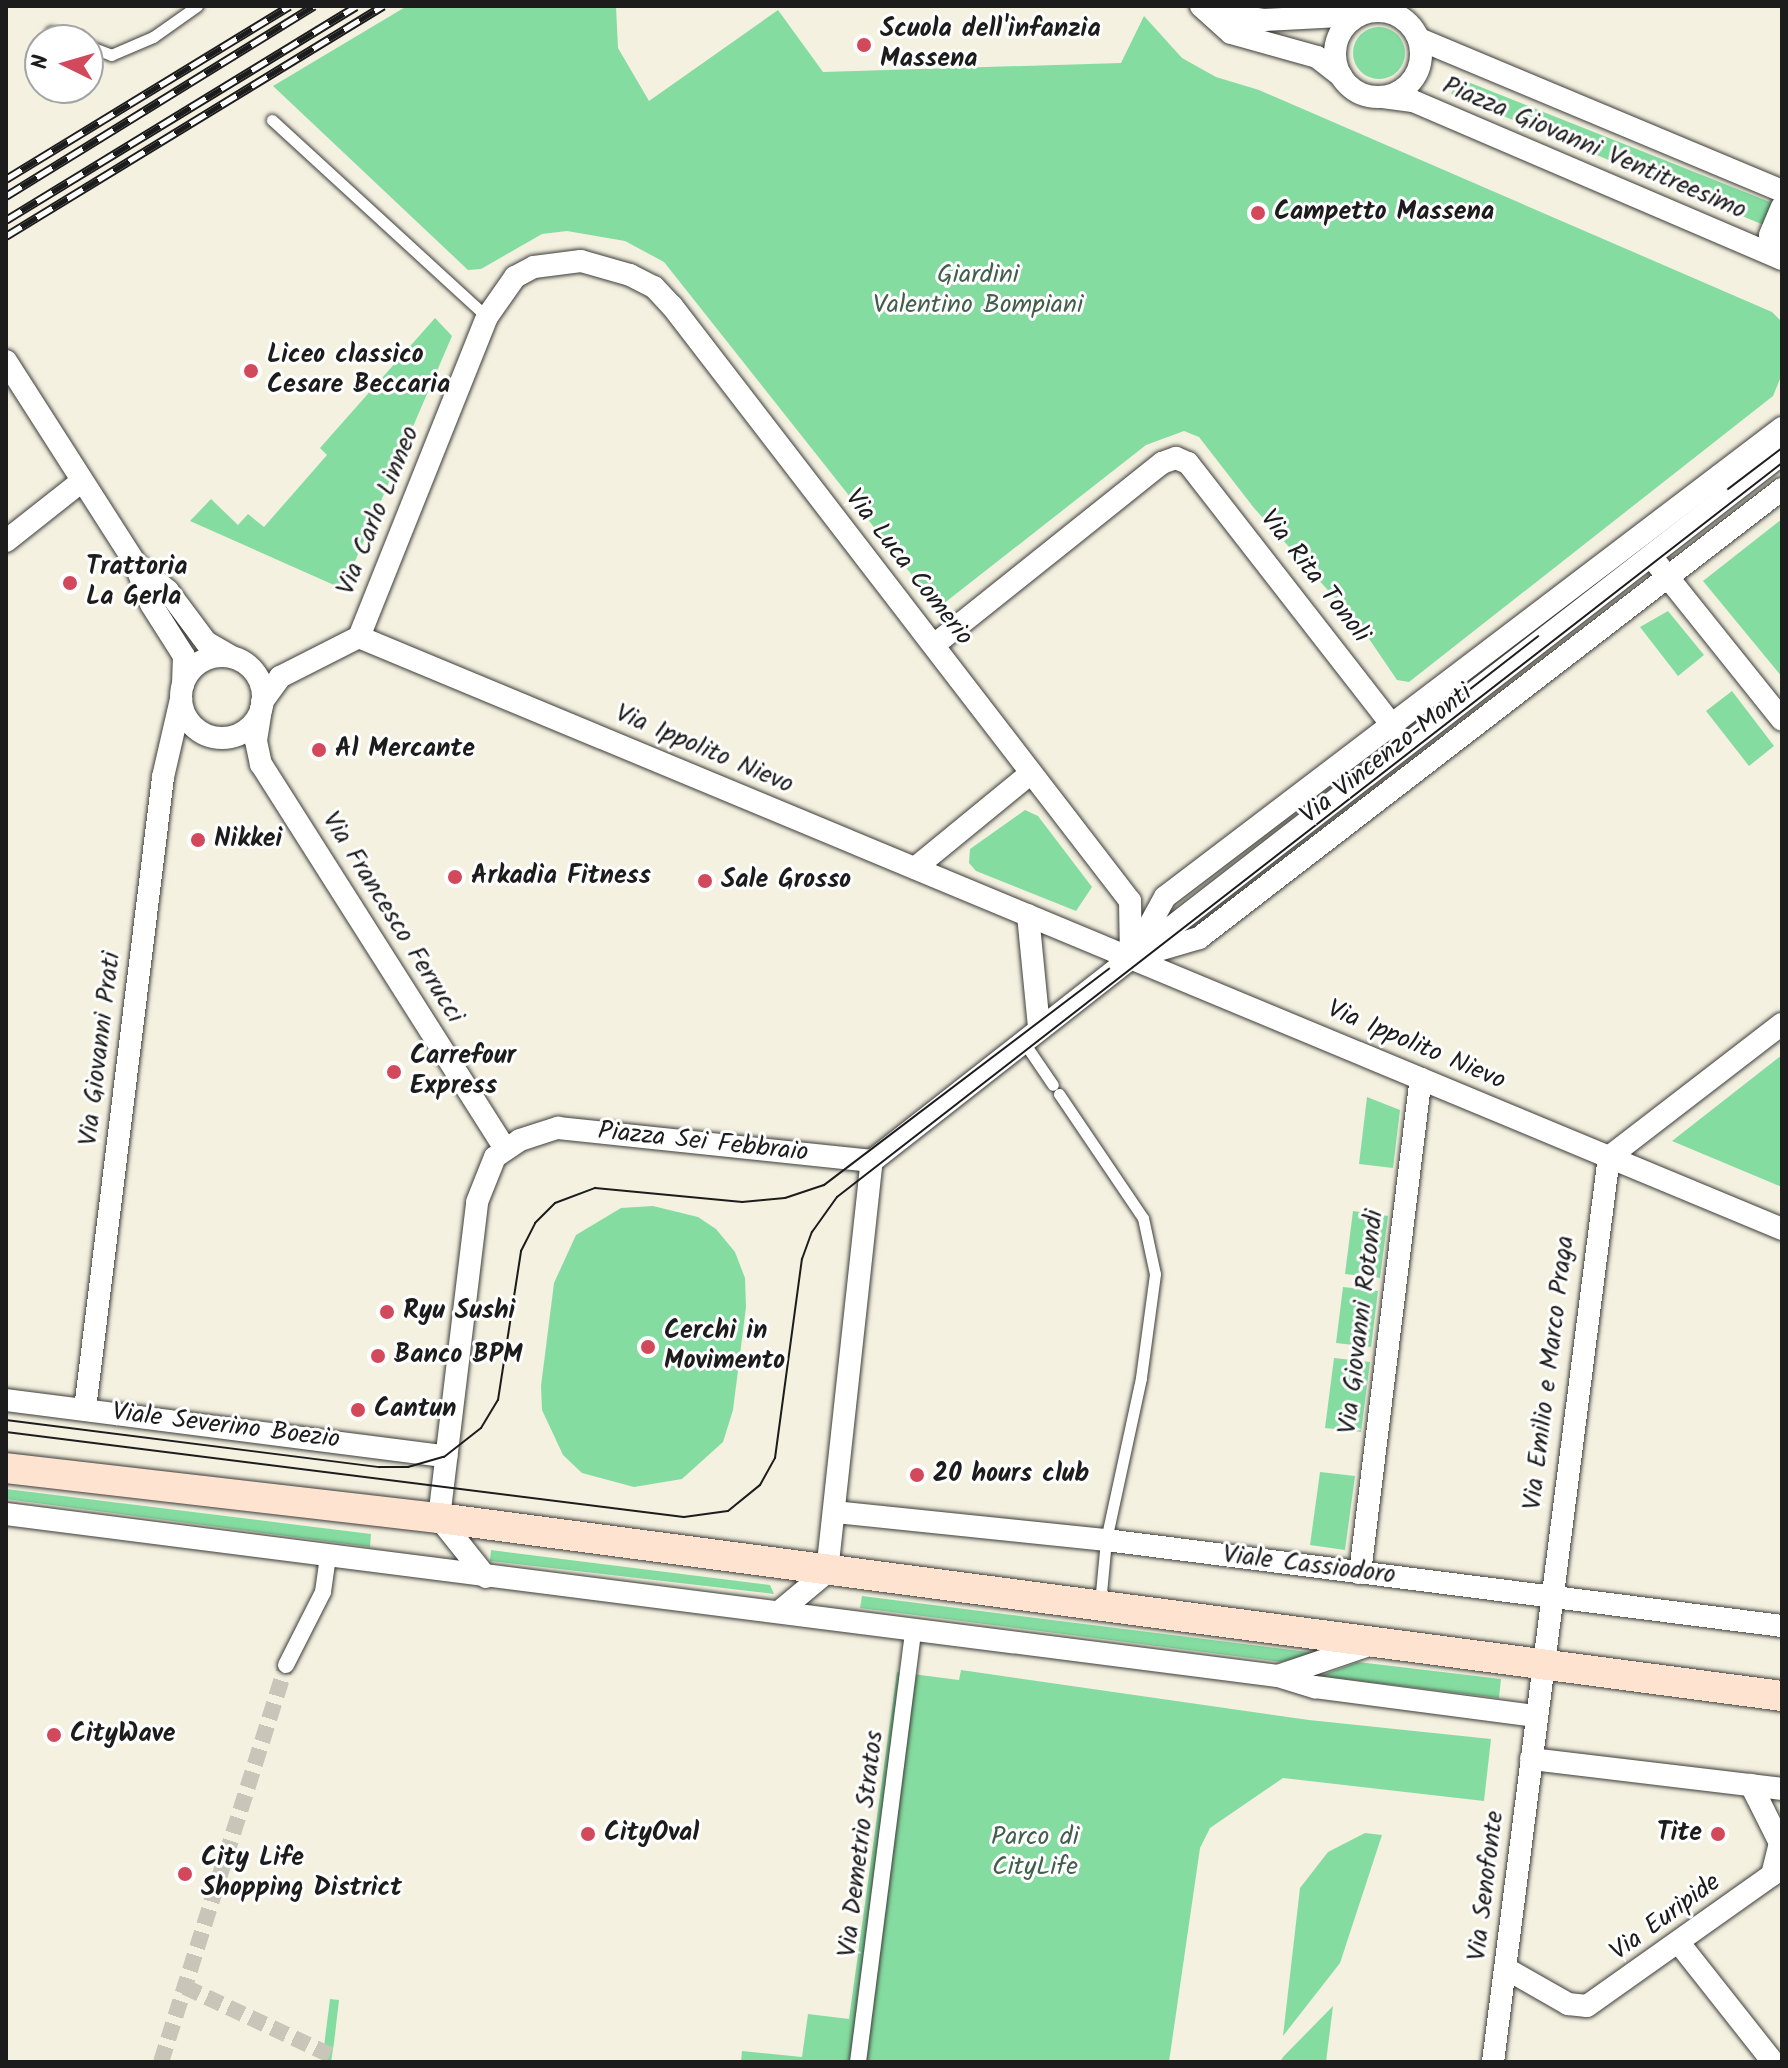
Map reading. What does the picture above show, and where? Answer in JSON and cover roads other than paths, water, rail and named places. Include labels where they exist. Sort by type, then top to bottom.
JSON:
[{"type":"main road","points":[[6,1468],[439,1518],[827,1572],[1782,1696]]},
{"type":"street","points":[[1201,6],[1227,16],[1264,20],[1369,11],[1395,14],[1416,35]]},
{"type":"street","points":[[1201,6],[1231,33],[1317,57],[1356,91],[1383,97],[1413,79],[1421,60],[1416,35],[1417,6]]},
{"type":"street","points":[[1341,76],[1337,42],[1369,11]]},
{"type":"street","name":"Piazza Giovanni Ventitreesimo","points":[[1416,35],[1782,191]]},
{"type":"street","name":"Piazza Giovanni Ventitreesimo","points":[[1383,97],[1413,101],[1782,258]]},
{"type":"street","points":[[1782,207],[1770,235],[1782,258]]},
{"type":"street","name":"Via Carlo Linneo","points":[[359,637],[487,317],[515,277],[534,267],[581,261]]},
{"type":"street","name":"Via Luca Comerio","points":[[581,261],[630,275],[654,287],[672,306],[1130,901],[1131,958]]},
{"type":"street","name":"Via Francesco Ferrucci","points":[[6,361],[134,561],[151,604],[184,656],[182,692],[191,724],[221,738],[246,730],[280,677],[359,637]]},
{"type":"street","name":"Via Vincenzo Monti","points":[[1131,958],[1165,897],[1644,548],[1782,428]]},
{"type":"street","points":[[1131,958],[1644,548],[1782,454]]},
{"type":"street","name":"Via Rita Tonoli","points":[[934,645],[1162,463],[1176,458],[1188,463],[1394,728]]},
{"type":"street","points":[[6,541],[82,481]]},
{"type":"street","name":"Via Vincenzo Monti","points":[[872,1161],[1131,958],[1199,938],[1782,489]]},
{"type":"street","points":[[1644,548],[1782,720]]},
{"type":"street","name":"Via Francesco Ferrucci","points":[[134,561],[168,591],[206,642],[254,671],[262,706],[256,741],[261,764],[505,1149]]},
{"type":"street","name":"Via Ippolito Nievo","points":[[359,637],[1782,1229]]},
{"type":"street","points":[[182,692],[198,663],[232,657]]},
{"type":"street","name":"Via Giovanni Prati","points":[[85,1409],[163,777],[182,692]]},
{"type":"street","points":[[915,868],[1031,773]]},
{"type":"street","points":[[1028,915],[1031,1035]]},
{"type":"street","points":[[1609,1157],[1782,1024]]},
{"type":"street","name":"Via Giovanni Rotondi","points":[[1360,1573],[1421,1079]]},
{"type":"street","name":"Piazza Sei Febbraio","points":[[505,1149],[558,1128],[872,1161]]},
{"type":"street","points":[[486,1577],[439,1518],[481,1183],[505,1149]]},
{"type":"street","name":"Via Emilio e Marco Praga","points":[[1542,1664],[1609,1157]]},
{"type":"street","points":[[779,1612],[827,1572],[872,1161]]},
{"type":"street","name":"Viale Severino Boezio","points":[[6,1400],[446,1456]]},
{"type":"street","name":"Viale Cassiodoro","points":[[835,1512],[1106,1540],[1782,1626]]},
{"type":"street","points":[[6,1514],[779,1612],[913,1632],[1278,1676],[1315,1687],[1536,1716]]},
{"type":"street","points":[[286,1665],[323,1592],[328,1555]]},
{"type":"street","name":"Via Demetrio Stratos","points":[[858,2062],[913,1632]]},
{"type":"street","points":[[1278,1676],[1375,1643]]},
{"type":"street","name":"Via Senofonte","points":[[1493,2062],[1542,1664]]},
{"type":"street","points":[[1531,1759],[1782,1789]]},
{"type":"street","name":"Via Euripide","points":[[1505,1968],[1576,2008],[1602,2000],[1679,1943],[1777,1868],[1780,1843],[1751,1785]]},
{"type":"street","points":[[1679,1943],[1773,2062]]},
{"type":"lane","points":[[104,52],[111,55],[153,37],[197,6]]},
{"type":"lane","points":[[272,120],[487,317]]},
{"type":"lane","points":[[1031,1035],[1056,1090],[1143,1218],[1155,1274],[1141,1378],[1106,1540],[1100,1607]]},
{"type":"tunnel","points":[[161,2062],[286,1665]]},
{"type":"tunnel","points":[[185,1987],[332,2056]]},
{"type":"tram line","points":[[1728,489],[1782,448]]},
{"type":"tram line","points":[[6,1432],[684,1517],[728,1511],[760,1485],[775,1458],[802,1259],[812,1232],[837,1197],[1782,463]]},
{"type":"tram line","points":[[1352,781],[1538,636]]},
{"type":"tram line","points":[[6,1420],[379,1467],[408,1467],[444,1457],[481,1428],[498,1400],[521,1251],[535,1223],[555,1203],[595,1188],[742,1202],[785,1198],[824,1185],[1109,969]]},
{"type":"railway","points":[[6,179],[289,6]]},
{"type":"railway","points":[[6,196],[314,6]]},
{"type":"railway","points":[[6,220],[356,6]]},
{"type":"railway","points":[[6,236],[383,6]]},
{"type":"place","name":"Scuola dell'infanzia Massena","points":[[864,45]]},
{"type":"place","name":"Campetto Massena","points":[[1258,213]]},
{"type":"place","name":"Liceo classico Cesare Beccaria","points":[[251,371]]},
{"type":"place","name":"Trattoria La Gerla","points":[[70,583]]},
{"type":"place","name":"Al Mercante","points":[[319,750]]},
{"type":"place","name":"Nikkei","points":[[198,840]]},
{"type":"place","name":"Arkadia Fitness","points":[[455,877]]},
{"type":"place","name":"Sale Grosso","points":[[705,881]]},
{"type":"place","name":"Carrefour Express","points":[[394,1072]]},
{"type":"place","name":"Ryu Sushi","points":[[387,1312]]},
{"type":"place","name":"Cerchi in Movimento","points":[[648,1347]]},
{"type":"place","name":"Banco BPM","points":[[378,1356]]},
{"type":"place","name":"Cantun","points":[[358,1410]]},
{"type":"place","name":"20 hours club","points":[[917,1475]]},
{"type":"place","name":"CityWave","points":[[54,1735]]},
{"type":"place","name":"CityOval","points":[[588,1834]]},
{"type":"place","name":"Tite","points":[[1718,1834]]},
{"type":"place","name":"City Life Shopping District","points":[[185,1874]]},
{"type":"park label","name":"Giardini Valentino Bompiani","points":[[978,291]]},
{"type":"park label","name":"Parco di CityLife","points":[[1035,1853]]}]
